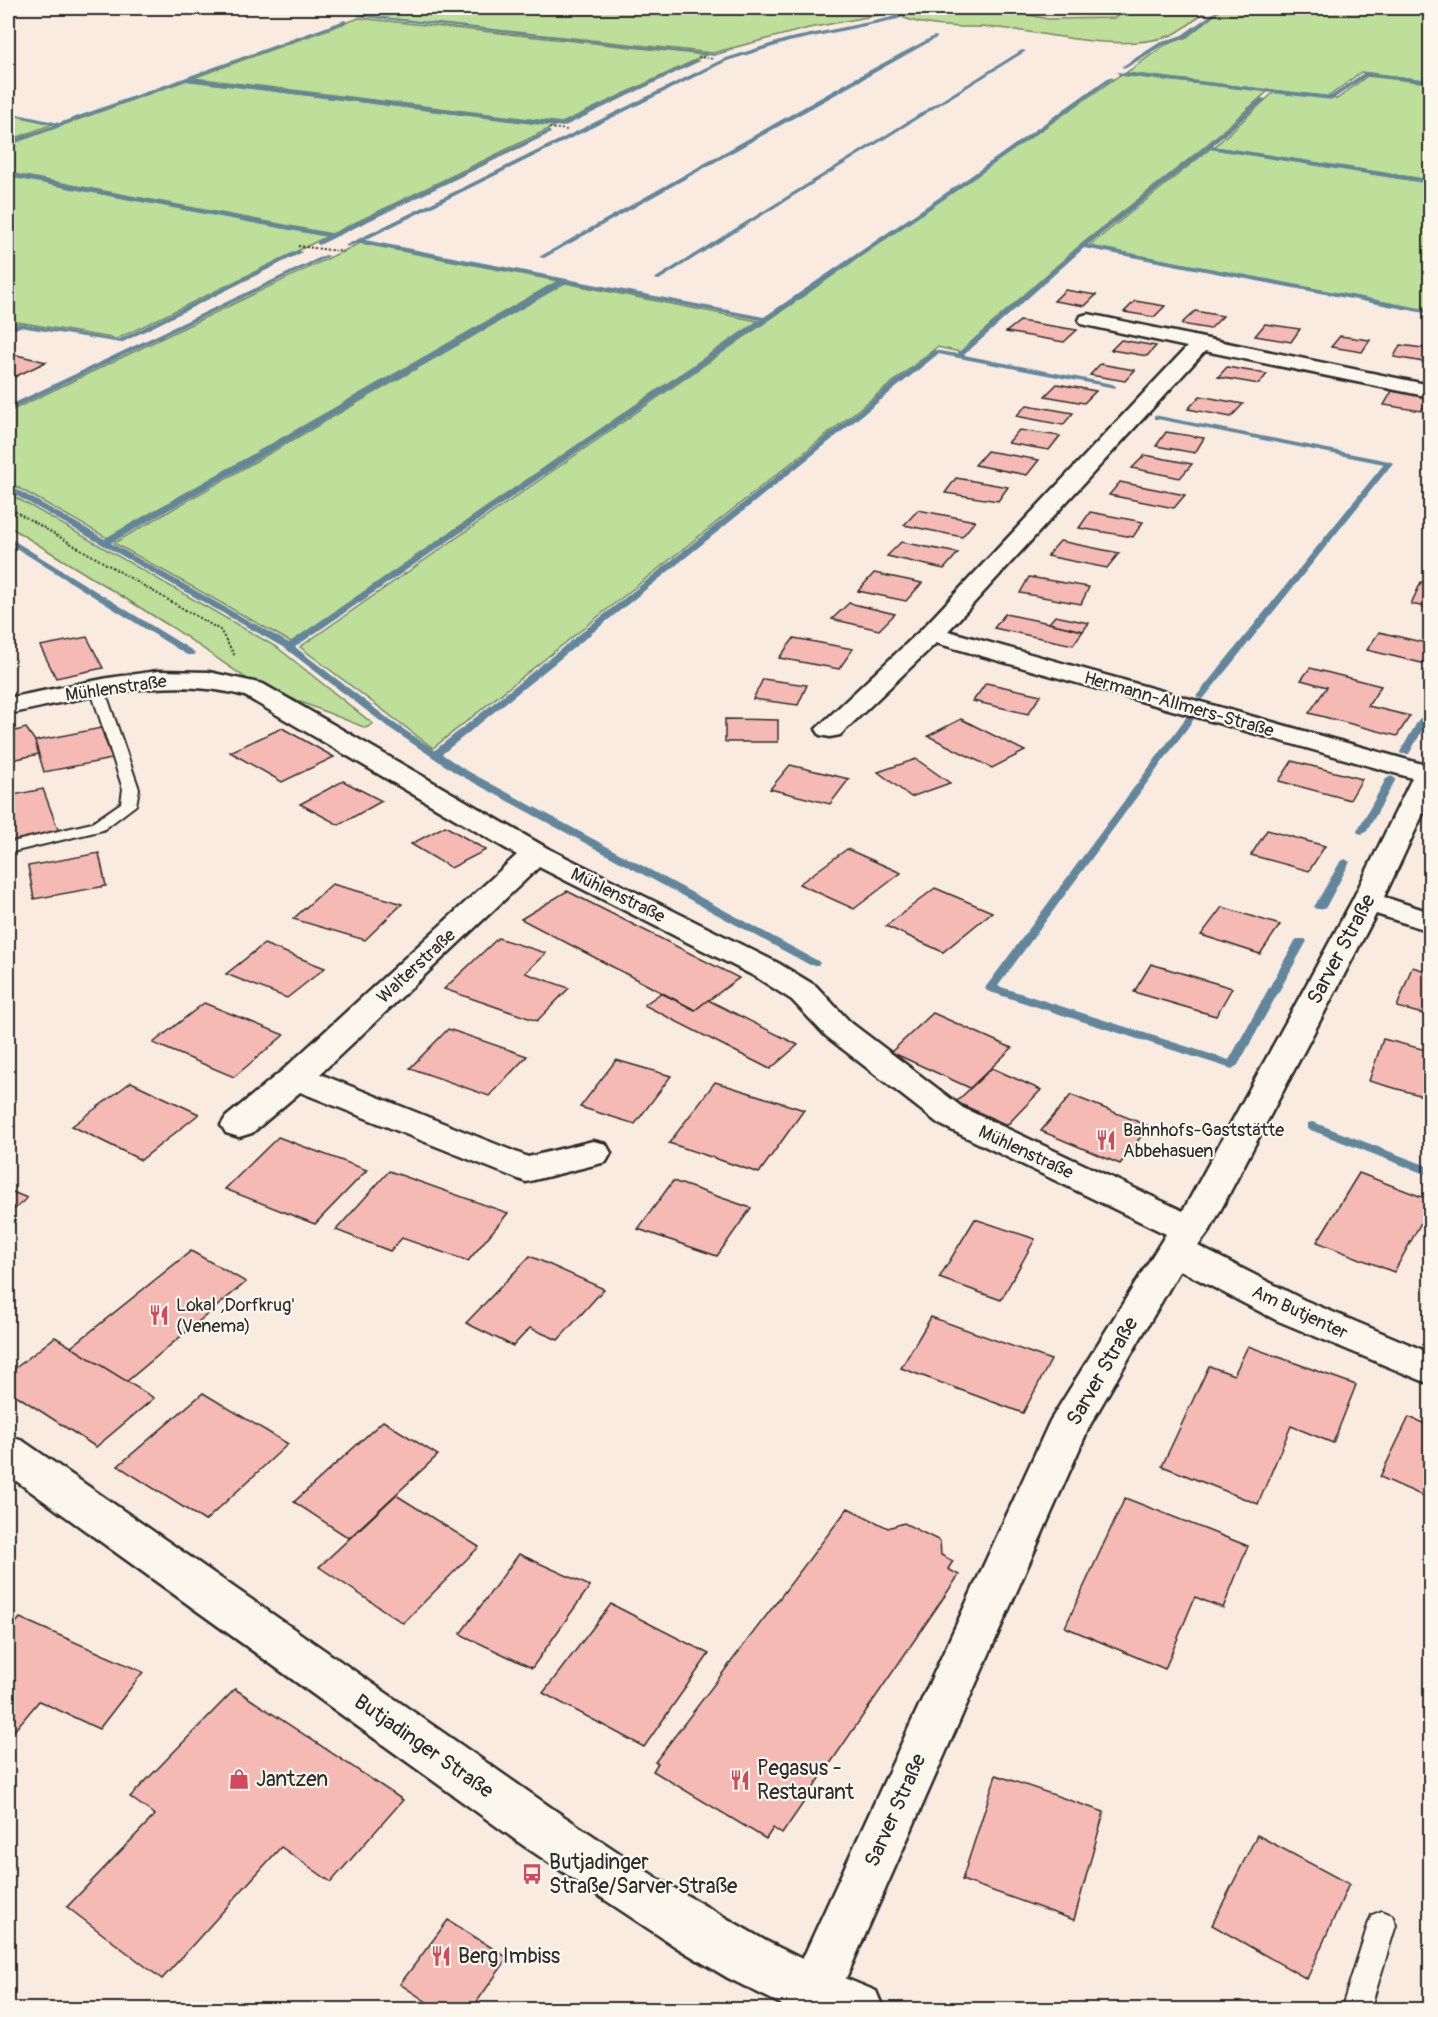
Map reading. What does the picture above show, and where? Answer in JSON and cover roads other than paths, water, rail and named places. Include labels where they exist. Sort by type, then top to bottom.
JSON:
[{"type":"street","points":[[1088,320],[1267,359],[1431,391]]},
{"type":"street","points":[[830,729],[931,634],[1201,344]]},
{"type":"street","name":"Hermann-Allmers-Straße","points":[[931,634],[1429,772]]},
{"type":"street","name":"Mühlenstraße","points":[[8,706],[97,688],[159,680],[208,680],[254,690],[536,855],[766,970],[804,993],[838,1029],[951,1116],[1182,1240]]},
{"type":"street","name":"Sarver Straße","points":[[825,2004],[1071,1421],[1182,1240],[1367,901],[1429,772]]},
{"type":"street","name":"Walterstraße","points":[[239,1125],[296,1077],[536,855]]},
{"type":"street","points":[[1367,901],[1431,922]]},
{"type":"street","points":[[296,1077],[526,1170],[592,1153]]},
{"type":"street","name":"Am Butjenter","points":[[1182,1240],[1290,1310],[1431,1369]]},
{"type":"street","name":"Butjadinger Straße","points":[[8,1453],[533,1823],[687,1926],[825,2004]]},
{"type":"lane","points":[[8,848],[97,827],[128,806],[131,789],[97,688]]},
{"type":"lane","points":[[1355,2010],[1382,1925]]},
{"type":"waterway","points":[[362,15],[382,8]]},
{"type":"waterway","points":[[348,246],[725,60],[788,40],[888,20],[923,8]]},
{"type":"waterway","points":[[1124,67],[1161,44],[1184,36],[1222,8]]},
{"type":"waterway","points":[[358,16],[714,55],[732,50]]},
{"type":"waterway","points":[[8,143],[345,21]]},
{"type":"waterway","points":[[542,257],[936,37]]},
{"type":"waterway","points":[[657,279],[1024,51]]},
{"type":"waterway","points":[[185,79],[563,125],[698,61]]},
{"type":"waterway","points":[[1119,73],[1332,98],[1365,74],[1430,82]]},
{"type":"waterway","points":[[289,647],[974,176],[1111,78]]},
{"type":"waterway","points":[[1208,147],[1263,99]]},
{"type":"waterway","points":[[8,113],[58,124]]},
{"type":"waterway","points":[[319,243],[549,132]]},
{"type":"waterway","points":[[1083,246],[1208,147]]},
{"type":"waterway","points":[[1208,147],[1430,182]]},
{"type":"waterway","points":[[8,175],[332,236]]},
{"type":"waterway","points":[[359,241],[764,319]]},
{"type":"waterway","points":[[959,356],[1083,246]]},
{"type":"waterway","points":[[1083,246],[1430,312]]},
{"type":"waterway","points":[[8,330],[19,325],[119,342],[299,252]]},
{"type":"waterway","points":[[8,409],[327,256]]},
{"type":"waterway","points":[[106,542],[564,281]]},
{"type":"waterway","points":[[435,755],[937,352],[959,356]]},
{"type":"waterway","points":[[959,356],[1112,386]]},
{"type":"waterway","points":[[1157,417],[1389,463],[1201,696]]},
{"type":"waterway","points":[[8,488],[289,647]]},
{"type":"waterway","points":[[8,540],[190,653]]},
{"type":"waterway","points":[[289,647],[391,725],[435,755]]},
{"type":"waterway","points":[[1191,717],[991,988],[1232,1065],[1301,941]]},
{"type":"waterway","points":[[1405,752],[1424,719]]},
{"type":"waterway","points":[[435,755],[460,771],[814,963]]},
{"type":"waterway","points":[[1362,831],[1391,779]]},
{"type":"waterway","points":[[1320,907],[1345,862]]},
{"type":"waterway","points":[[1313,1126],[1430,1172]]},
{"type":"place","name":"Bahnhofs-Gaststätte Abbehasuen","points":[[1106,1140]]},
{"type":"place","name":"Lokal ,Dorfkrug' (Venema)","points":[[159,1315]]},
{"type":"place","name":"Jantzen","points":[[239,1779]]},
{"type":"place","name":"Pegasus - Restaurant","points":[[740,1780]]},
{"type":"place","name":"Butjadinger Straße/Sarver Straße","points":[[532,1874]]},
{"type":"place","name":"Berg Imbiss","points":[[441,1956]]}]
